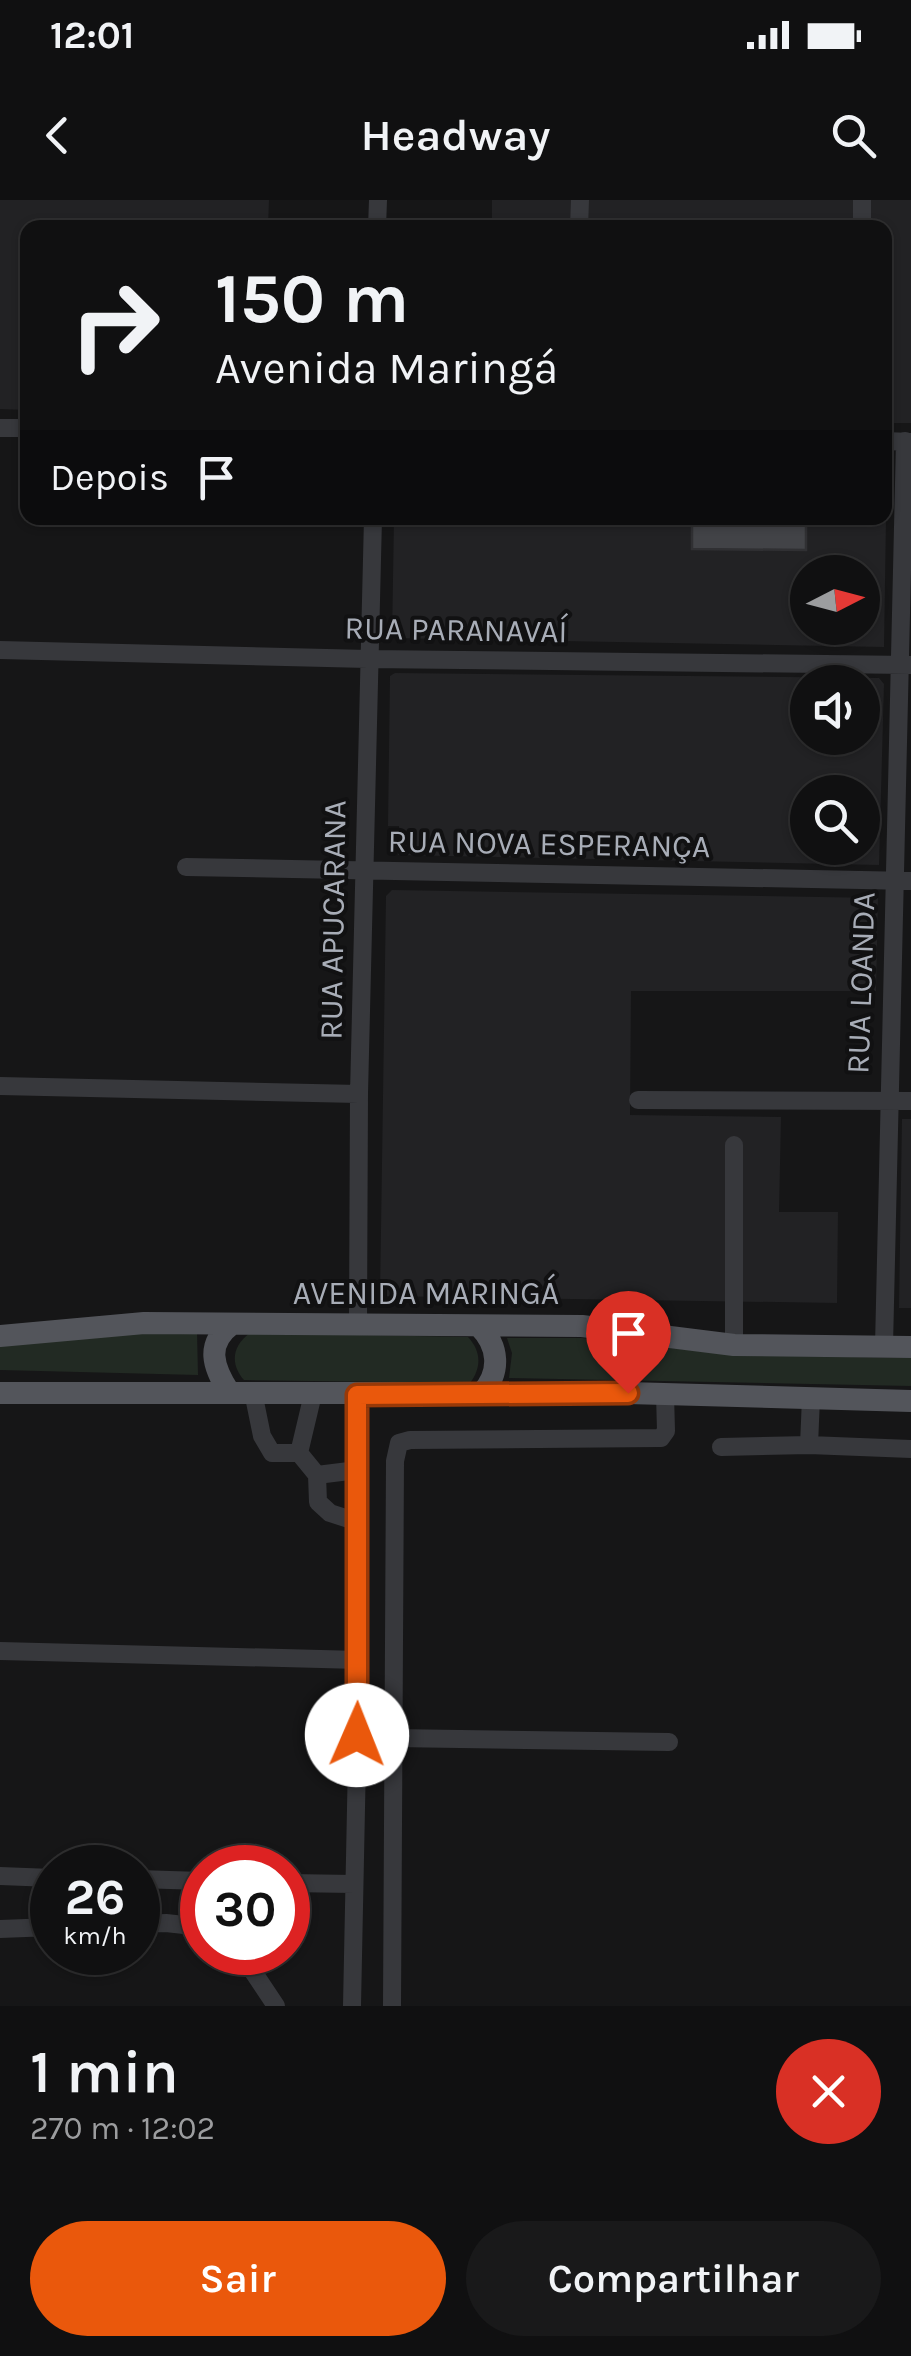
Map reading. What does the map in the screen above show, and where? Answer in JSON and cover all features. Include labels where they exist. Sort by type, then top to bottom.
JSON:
[{"type":"main road","name":"AVENIDA MARINGÁ","points":[[0,1336],[144,1323],[582,1326],[734,1345],[911,1347]]},
{"type":"main road","points":[[232,1324],[214,1343],[213,1358],[217,1373],[241,1392]]},
{"type":"main road","points":[[479,1326],[490,1338],[495,1354],[494,1371],[482,1393]]},
{"type":"main road","points":[[0,1393],[665,1394],[911,1401]]},
{"type":"street","name":"RUA LOANDA","points":[[884,1346],[888,1100],[903,881],[908,442]]},
{"type":"street","name":"RUA APUCARANA","points":[[358,1324],[359,1094],[373,525]]},
{"type":"street","name":"RUA PARANAVAÍ","points":[[0,650],[906,665]]},
{"type":"street","name":"RUA NOVA ESPERANÇA","points":[[186,867],[903,881]]},
{"type":"street","points":[[0,1086],[359,1094]]},
{"type":"street","points":[[638,1100],[911,1100]]},
{"type":"street","points":[[734,1145],[734,1345]]},
{"type":"street","points":[[241,1392],[272,1454],[299,1452]]},
{"type":"street","points":[[299,1452],[313,1394]]},
{"type":"street","points":[[392,2006],[395,1461],[399,1444],[410,1440],[661,1438],[666,1431],[665,1394]]},
{"type":"street","points":[[352,2006],[358,1660],[357,1395]]},
{"type":"street","points":[[809,1445],[811,1398]]},
{"type":"street","points":[[720,1447],[911,1449]]},
{"type":"street","points":[[299,1452],[317,1475],[318,1502],[330,1514],[358,1522]]},
{"type":"street","points":[[317,1475],[358,1470]]},
{"type":"street","points":[[0,1651],[358,1660]]},
{"type":"street","points":[[394,1738],[669,1742]]},
{"type":"street","points":[[0,1876],[30,1877]]},
{"type":"street","points":[[310,1883],[354,1884]]},
{"type":"street","points":[[0,1929],[30,1928]]},
{"type":"street","points":[[255,1975],[276,2006]]},
{"type":"shaded area","points":[[0,200],[269,200],[268,220],[20,220],[20,410],[0,409]]},
{"type":"shaded area","points":[[492,200],[911,200],[911,423],[892,423],[892,220],[492,220]]},
{"type":"shaded area","points":[[394,525],[886,525],[884,647],[392,638]]},
{"type":"shaded area","points":[[395,673],[790,677],[790,755],[880,755],[880,679],[884,684],[880,829],[880,775],[790,775],[790,863],[398,855],[399,826],[388,826],[390,676]]},
{"type":"shaded area","points":[[392,890],[878,898],[876,991],[631,991],[630,1115],[781,1117],[779,1212],[838,1212],[837,1303],[380,1296],[386,896]]},
{"type":"shaded area","points":[[902,1119],[911,1119],[911,1308],[899,1308]]},
{"type":"shaded area","points":[[143,1331],[197,1331],[198,1375],[0,1370],[0,1345]]},
{"type":"shaded area","points":[[250,1333],[468,1337],[478,1353],[478,1365],[470,1383],[244,1380],[236,1368],[235,1355]]},
{"type":"shaded area","points":[[507,1338],[582,1338],[733,1355],[911,1358],[911,1386],[509,1378],[512,1353]]},
{"type":"building","points":[[692,525],[806,525],[806,550],[692,549]]},
{"type":"route","points":[[357,1735],[357,1395],[628,1393]]}]
